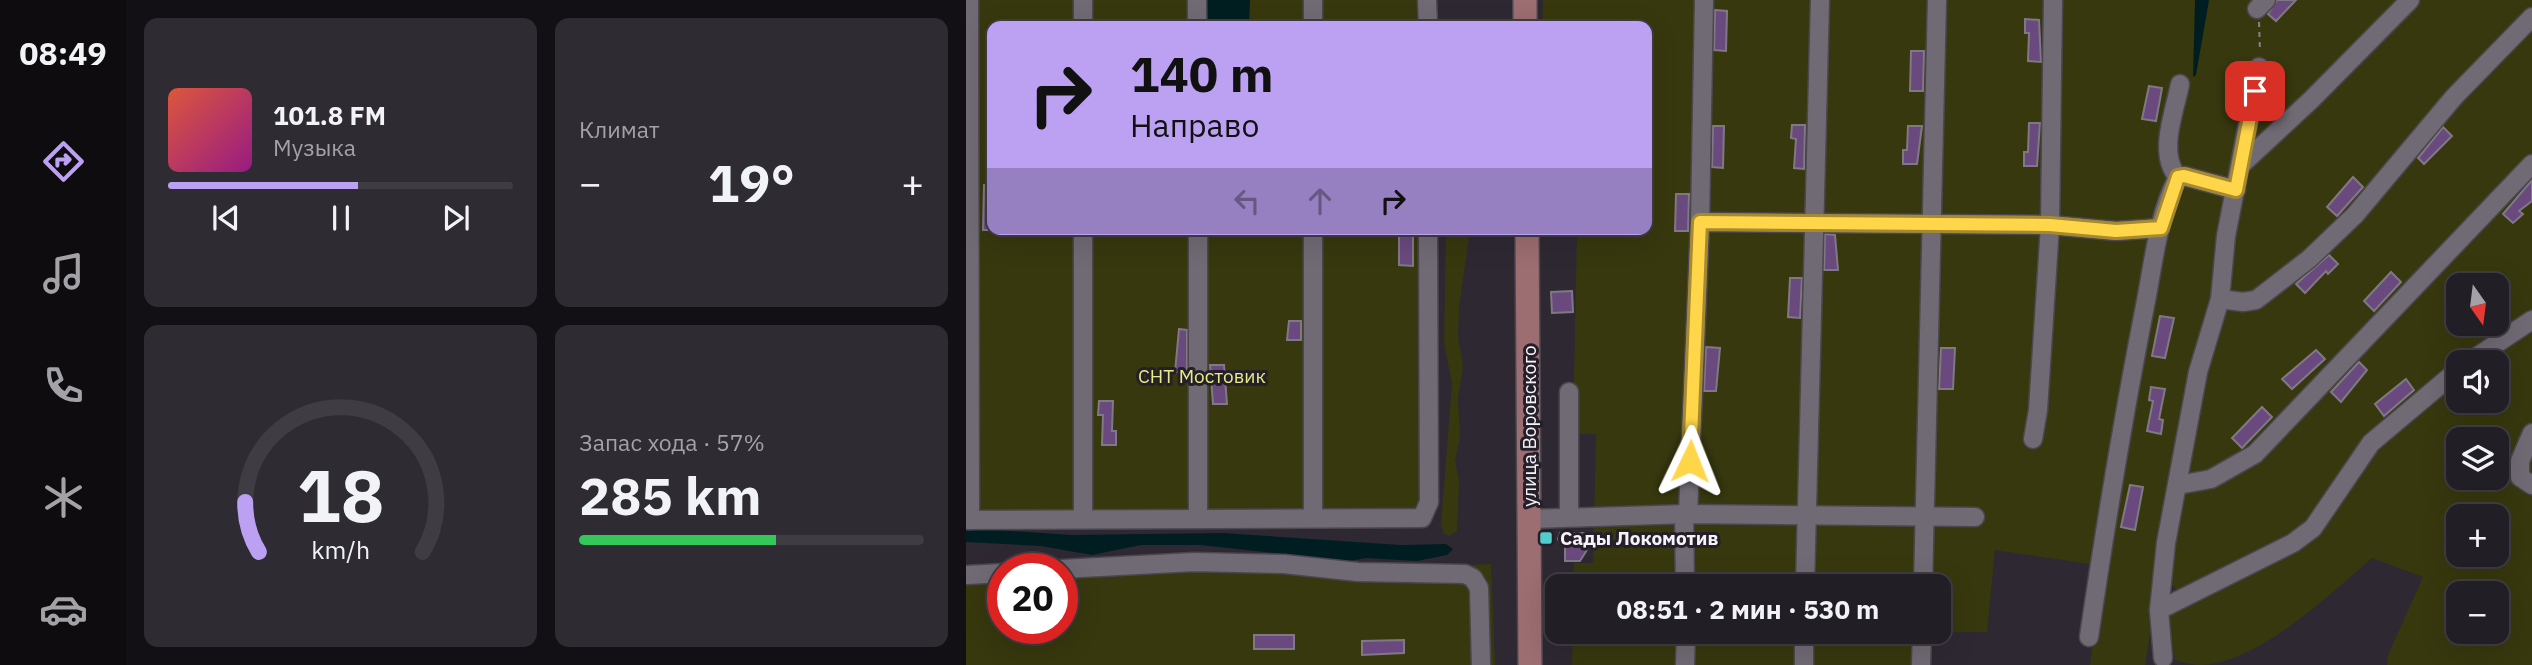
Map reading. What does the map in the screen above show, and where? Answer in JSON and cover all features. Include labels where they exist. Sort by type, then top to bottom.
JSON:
[{"type":"main road","points":[[1525,0],[1525,21]]},
{"type":"main road","name":"улица Воровского","points":[[1527,235],[1530,665]]},
{"type":"lane","points":[[969,0],[968,520],[1422,518],[1429,502],[1428,235]]},
{"type":"lane","points":[[1083,0],[1083,21]]},
{"type":"lane","points":[[1197,0],[1197,21]]},
{"type":"lane","points":[[1313,0],[1313,21]]},
{"type":"lane","points":[[1427,0],[1427,21]]},
{"type":"lane","points":[[1685,574],[1700,222],[1704,0]]},
{"type":"lane","points":[[1805,574],[1820,0]]},
{"type":"lane","points":[[1923,574],[1937,0]]},
{"type":"lane","points":[[2033,439],[2038,411],[2050,225],[2053,0]]},
{"type":"lane","points":[[2241,165],[2312,99],[2410,0]]},
{"type":"lane","points":[[2220,299],[2243,302],[2256,300],[2309,259],[2355,215],[2454,97],[2532,17]]},
{"type":"lane","points":[[2164,657],[2159,610],[2166,543],[2198,372],[2220,299],[2226,236],[2259,67]]},
{"type":"lane","points":[[2089,637],[2117,449],[2161,228],[2178,177],[2168,160],[2168,144],[2180,84]]},
{"type":"lane","points":[[2178,485],[2211,479],[2255,454],[2532,164]]},
{"type":"lane","points":[[2178,177],[2184,176],[2236,190]]},
{"type":"lane","points":[[1700,222],[2050,225],[2116,231],[2161,228]]},
{"type":"lane","points":[[1083,235],[1083,519]]},
{"type":"lane","points":[[1198,235],[1198,519]]},
{"type":"lane","points":[[1313,235],[1314,518]]},
{"type":"lane","points":[[2487,350],[2532,320]]},
{"type":"lane","points":[[2159,610],[2283,548],[2314,527],[2371,443],[2446,380]]},
{"type":"lane","points":[[1569,391],[1569,517]]},
{"type":"lane","points":[[2532,433],[2519,470],[2520,477],[2532,485]]},
{"type":"lane","points":[[1530,519],[1686,514],[1975,517]]},
{"type":"lane","points":[[1078,568],[1194,562],[1284,564],[1358,572],[1465,574],[1473,578],[1479,588],[1481,665]]},
{"type":"lane","points":[[967,575],[987,574]]},
{"type":"lane","points":[[1685,665],[1686,644]]},
{"type":"lane","points":[[1804,644],[1804,665]]},
{"type":"lane","points":[[1921,665],[1922,644]]},
{"type":"path","points":[[2259,67],[2261,5]]},
{"type":"green space","name":"СНТ Мостовик","points":[[966,0],[1437,0],[1437,21],[987,21],[987,235],[1438,235],[1436,510],[1427,522],[966,524]]},
{"type":"green space","points":[[1543,0],[2532,0],[2532,312],[2510,328],[2510,273],[2446,273],[2446,336],[2498,336],[2478,350],[2446,350],[2446,373],[2433,382],[2298,534],[2184,595],[2166,580],[2159,580],[2145,665],[2090,665],[2103,566],[1995,550],[1987,632],[1951,632],[1951,574],[1574,574],[1574,563],[1593,563],[1596,434],[1573,434],[1577,235],[1652,235],[1652,21],[1542,21]]},
{"type":"green space","points":[[1446,235],[1469,235],[1459,308],[1458,337],[1463,366],[1458,399],[1460,437],[1455,461],[1459,480],[1457,531],[1449,536],[1444,534],[1441,524],[1452,384],[1444,343]]},
{"type":"green space","points":[[2532,324],[2532,665],[2387,665],[2388,655],[2423,577],[2372,558],[2315,607],[2270,640],[2223,661],[2201,665],[2175,660],[2166,612],[2297,548],[2388,433],[2446,386],[2446,413],[2509,413],[2509,350],[2494,350]]},
{"type":"green space","points":[[1194,558],[1387,568],[1491,564],[1495,665],[966,665],[966,570],[987,569],[987,644],[1078,644],[1078,564]]},
{"type":"green space","points":[[1573,644],[1924,644],[1924,665],[1572,665]]},
{"type":"shaded area","points":[[1207,0],[1250,0],[1249,21],[1208,21]]},
{"type":"shaded area","points":[[2195,0],[2209,0],[2196,75],[2193,77]]},
{"type":"shaded area","points":[[966,528],[1072,535],[1223,533],[1401,545],[1446,544],[1453,549],[1447,555],[1417,561],[1366,558],[1350,561],[1200,545],[1141,545],[1092,555],[1041,546],[966,542]]},
{"type":"building","points":[[2277,0],[2296,0],[2276,21],[2268,14]]},
{"type":"building","points":[[1715,10],[1727,11],[1726,51],[1714,50]]},
{"type":"building","points":[[2025,19],[2039,20],[2041,62],[2028,61],[2029,33],[2025,33]]},
{"type":"building","points":[[1911,51],[1924,51],[1923,91],[1910,91]]},
{"type":"building","points":[[2149,86],[2162,88],[2156,121],[2142,119]]},
{"type":"building","points":[[2029,123],[2040,123],[2037,166],[2024,166],[2024,152],[2028,152]]},
{"type":"building","points":[[1792,125],[1805,125],[1804,169],[1794,168],[1796,139],[1791,138]]},
{"type":"building","points":[[1713,126],[1724,126],[1723,168],[1712,167]]},
{"type":"building","points":[[1908,126],[1922,126],[1917,164],[1903,164],[1903,150],[1907,150]]},
{"type":"building","points":[[2443,127],[2452,136],[2424,164],[2418,158]]},
{"type":"building","points":[[2353,177],[2363,187],[2337,216],[2327,207]]},
{"type":"building","points":[[2532,180],[2532,201],[2519,211],[2523,214],[2513,223],[2503,214]]},
{"type":"building","points":[[984,185],[987,185],[987,230],[983,230]]},
{"type":"building","points":[[1676,194],[1689,194],[1688,231],[1675,231]]},
{"type":"building","points":[[1825,234],[1835,235],[1838,270],[1824,270]]},
{"type":"building","points":[[1399,235],[1413,235],[1413,266],[1399,265]]},
{"type":"building","points":[[2329,255],[2338,264],[2328,274],[2326,271],[2305,293],[2296,284]]},
{"type":"building","points":[[2391,272],[2401,282],[2374,311],[2364,301]]},
{"type":"building","points":[[1790,278],[1802,278],[1800,318],[1788,317]]},
{"type":"building","points":[[1572,291],[1573,312],[1552,313],[1551,292]]},
{"type":"building","points":[[2160,316],[2174,318],[2165,358],[2152,356]]},
{"type":"building","points":[[1289,321],[1301,321],[1301,340],[1287,340]]},
{"type":"building","points":[[1179,329],[1187,330],[1187,373],[1175,372]]},
{"type":"building","points":[[1706,347],[1720,348],[1716,391],[1704,391]]},
{"type":"building","points":[[1941,348],[1955,348],[1953,389],[1939,389]]},
{"type":"building","points":[[2316,350],[2325,359],[2292,389],[2282,379]]},
{"type":"building","points":[[2359,362],[2367,370],[2341,402],[2331,392]]},
{"type":"building","points":[[1210,365],[1224,365],[1227,404],[1213,404]]},
{"type":"building","points":[[2406,379],[2414,390],[2384,416],[2375,404]]},
{"type":"building","points":[[2151,387],[2165,389],[2159,419],[2163,420],[2161,434],[2147,431],[2153,401],[2149,400]]},
{"type":"building","points":[[1099,401],[1113,401],[1112,431],[1116,431],[1116,445],[1102,445],[1103,415],[1098,415]]},
{"type":"building","points":[[2262,407],[2272,417],[2242,448],[2232,438]]},
{"type":"building","points":[[2130,485],[2143,487],[2135,530],[2121,527]]},
{"type":"building","points":[[1560,533],[1591,533],[1595,537],[1580,561],[1565,561],[1565,543],[1560,543],[1558,539]]},
{"type":"building","points":[[1254,635],[1294,635],[1294,649],[1254,649]]},
{"type":"building","points":[[1404,640],[1404,653],[1362,655],[1362,641]]},
{"type":"place","name":"Сады Локомотив","points":[[1546,538]]},
{"type":"route","points":[[1690,461],[1700,222],[2050,225],[2116,231],[2161,228],[2178,177],[2184,176],[2236,190],[2255,91]]}]
